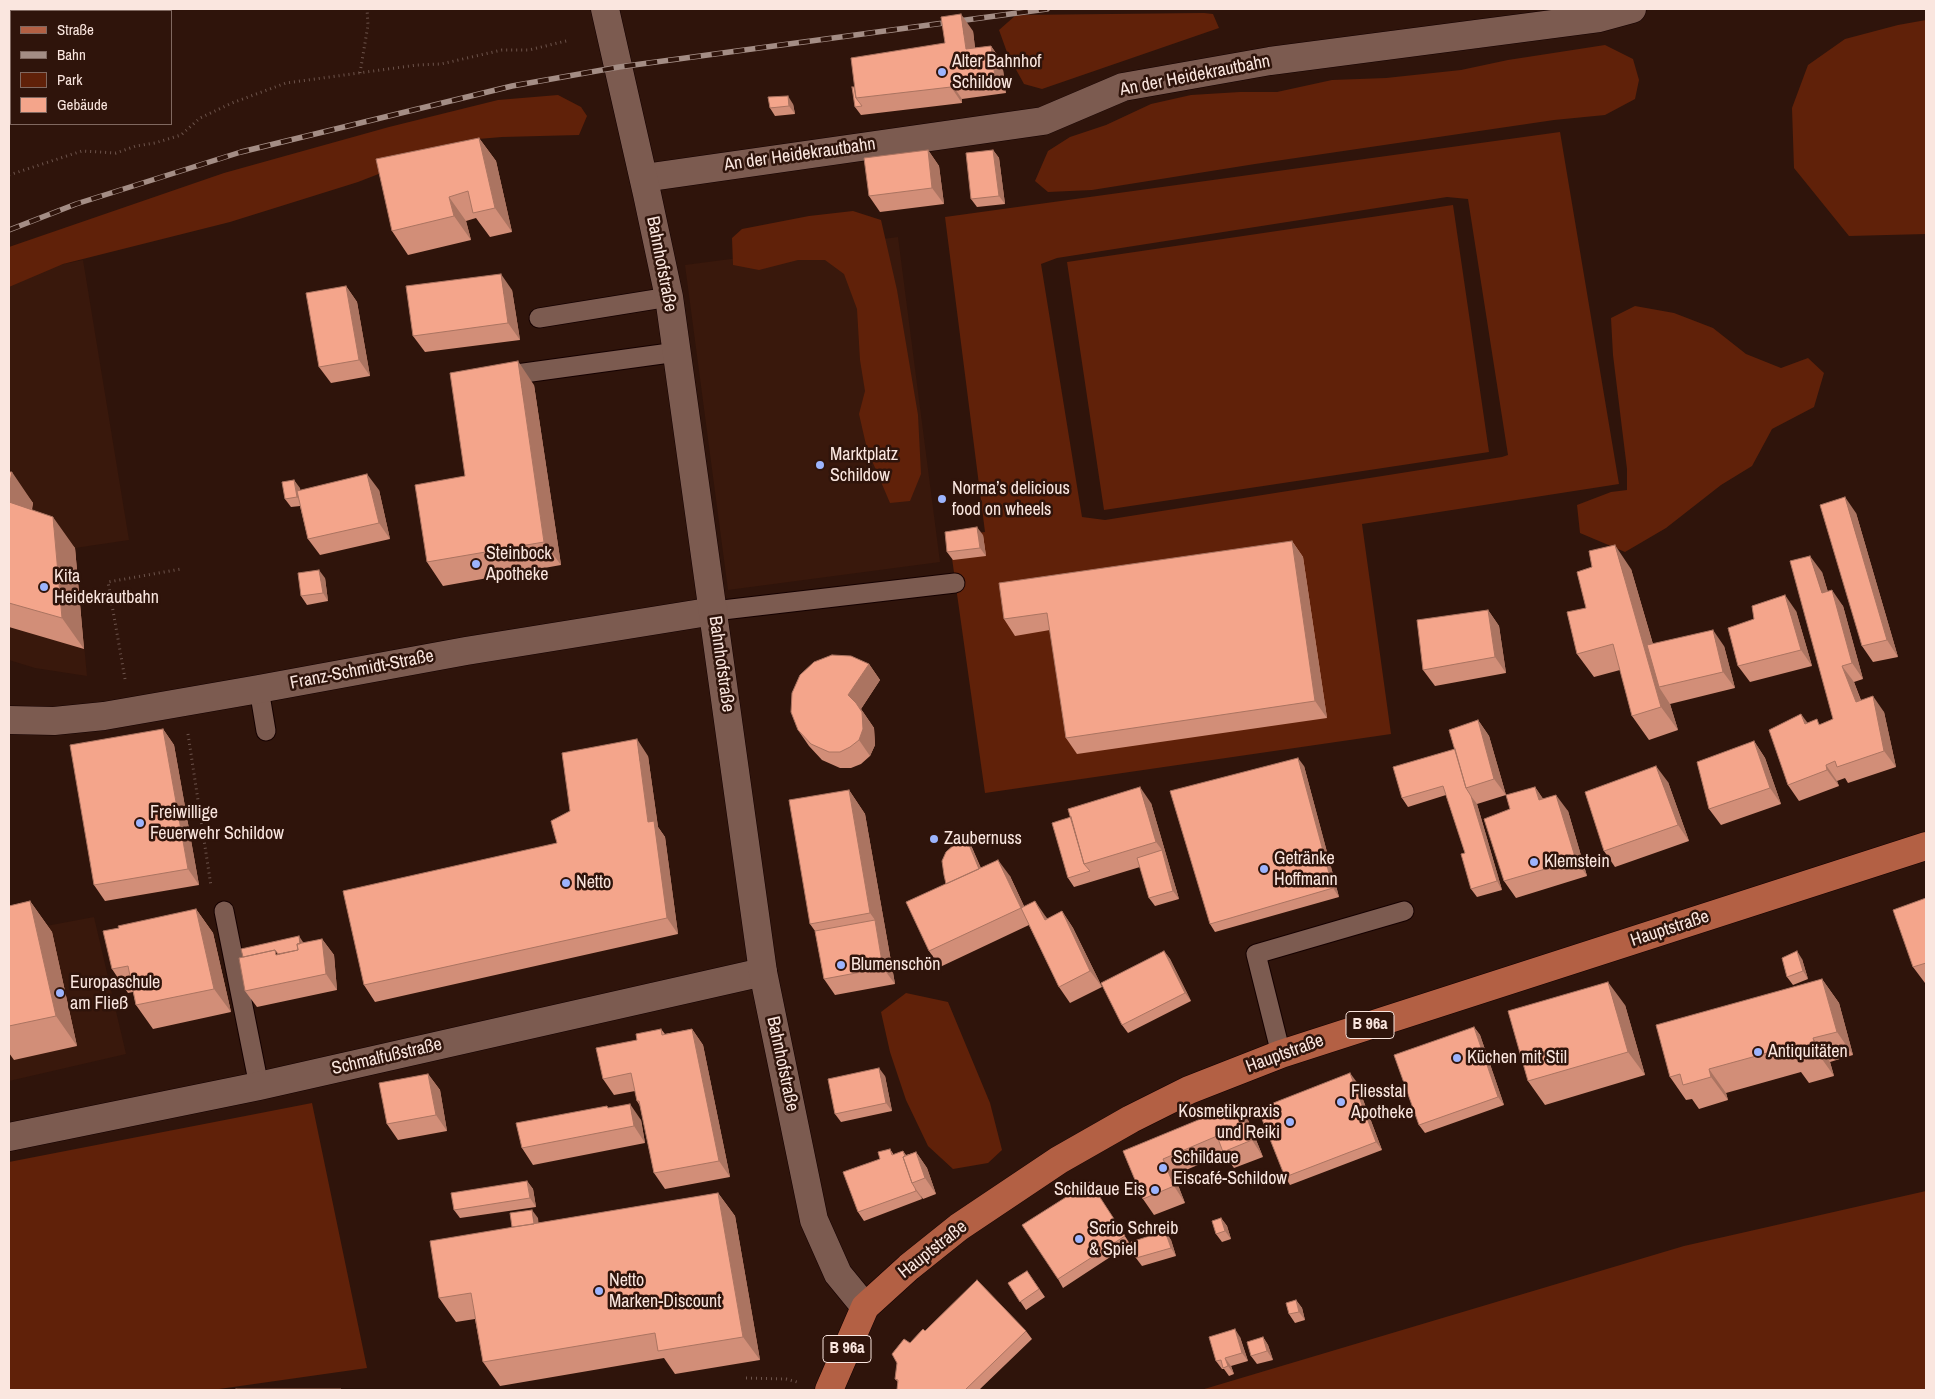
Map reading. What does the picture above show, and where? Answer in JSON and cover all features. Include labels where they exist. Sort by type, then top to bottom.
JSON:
[{"type":"main road","name":"Hauptstraße","points":[[829,1390],[866,1307],[909,1267],[959,1227],[1060,1160],[1131,1119],[1189,1090],[1281,1054],[1926,846]]},
{"type":"street","name":"Bahnhofstraße","points":[[605,9],[644,178],[669,298],[763,972],[814,1220],[838,1274],[866,1307]]},
{"type":"street","name":"An der Heidekrautbahn","points":[[644,178],[1043,121],[1123,87],[1270,61],[1599,18],[1632,9]]},
{"type":"street","name":"Franz-Schmidt-Straße","points":[[9,720],[54,721],[104,716],[259,690],[466,651],[714,611]]},
{"type":"street","name":"Schmalfußstraße","points":[[9,1137],[259,1086],[763,972]]},
{"type":"lane","points":[[539,318],[669,298]]},
{"type":"lane","points":[[481,378],[677,352]]},
{"type":"lane","points":[[714,611],[955,583]]},
{"type":"lane","points":[[259,690],[266,731]]},
{"type":"lane","points":[[224,911],[259,1086]]},
{"type":"lane","points":[[1281,1054],[1256,954],[1404,911]]},
{"type":"path","points":[[360,73],[368,25],[367,9]]},
{"type":"path","points":[[9,175],[82,151],[116,153],[181,135],[200,118],[232,103],[286,83],[417,65],[441,64],[502,50],[529,50],[570,40]]},
{"type":"path","points":[[125,680],[108,582],[181,570]]},
{"type":"path","points":[[183,703],[210,882]]},
{"type":"path","points":[[746,1378],[786,1379],[796,1382]]},
{"type":"shaded area","name":"Marktplatz Schildow","points":[[898,237],[940,562],[728,590],[685,265]]},
{"type":"shaded area","points":[[83,260],[129,540],[75,548],[87,676],[35,668],[9,660],[9,279],[34,270]]},
{"type":"shaded area","name":"Europaschule am Fließ","points":[[94,917],[126,1054],[9,1081],[9,933]]},
{"type":"green space","points":[[1213,14],[1219,28],[1042,89],[1024,84],[1008,55],[999,30],[1016,15]]},
{"type":"green space","points":[[1926,20],[1926,234],[1849,236],[1794,168],[1792,108],[1808,65],[1845,39],[1898,25]]},
{"type":"green space","points":[[1605,45],[1633,59],[1639,80],[1635,99],[1605,115],[1554,120],[1092,190],[1048,192],[1035,181],[1048,151],[1070,137],[1106,125],[1151,104],[1191,95],[1277,92],[1332,80],[1386,78],[1461,70],[1508,60]]},
{"type":"green space","points":[[558,95],[581,107],[587,116],[579,135],[466,140],[358,182],[230,222],[63,264],[9,287],[9,247],[224,173],[389,127],[498,100]]},
{"type":"green space","points":[[1560,132],[1619,484],[1362,524],[1391,734],[985,793],[949,537],[985,532],[945,217]],"holes":[[[1447,197],[1468,199],[1508,455],[1105,520],[1082,517],[1041,264],[1057,258]]]},
{"type":"green space","points":[[1453,205],[1489,452],[1104,510],[1067,262]]},
{"type":"green space","points":[[853,211],[881,220],[897,290],[918,415],[921,474],[910,501],[890,503],[867,449],[859,414],[865,391],[860,360],[857,309],[844,274],[825,260],[798,260],[759,270],[733,265],[732,238],[742,229],[809,216]]},
{"type":"green space","points":[[1635,306],[1674,313],[1713,328],[1746,354],[1781,368],[1808,358],[1824,373],[1814,407],[1772,429],[1752,466],[1721,485],[1666,528],[1625,552],[1580,533],[1577,505],[1611,492],[1627,490],[1627,469],[1613,355],[1611,318]]},
{"type":"green space","points":[[906,993],[948,1002],[990,1103],[1002,1150],[988,1163],[953,1169],[928,1146],[906,1100],[890,1052],[881,1012]]},
{"type":"green space","points":[[312,1103],[367,1368],[212,1390],[9,1390],[9,1162]]},
{"type":"green space","points":[[1926,1191],[1926,1390],[1201,1390],[1684,1246]]},
{"type":"building","points":[[9,9],[30,10],[10,10]]},
{"type":"building","points":[[35,9],[87,9],[84,10]]},
{"type":"building","points":[[961,14],[966,49],[991,46],[995,77],[951,83],[951,87],[856,98],[851,58],[945,43],[941,17]]},
{"type":"building","points":[[852,87],[854,87],[856,98],[862,106],[855,107]]},
{"type":"building","points":[[788,96],[789,106],[770,108],[768,97]]},
{"type":"building","points":[[479,138],[495,208],[473,213],[468,191],[449,197],[454,216],[392,231],[376,159]]},
{"type":"building","points":[[928,150],[932,188],[869,196],[864,158]]},
{"type":"building","points":[[993,150],[999,196],[971,199],[966,153]]},
{"type":"building","points":[[501,274],[508,323],[413,336],[406,286]]},
{"type":"building","points":[[346,286],[359,360],[319,367],[306,293]]},
{"type":"building","points":[[518,361],[544,542],[427,562],[415,485],[465,476],[450,373]]},
{"type":"building","points":[[9,472],[12,472],[9,486]]},
{"type":"building","points":[[367,474],[379,523],[308,539],[297,491]]},
{"type":"building","points":[[294,480],[297,497],[285,499],[282,482]]},
{"type":"building","points":[[1845,497],[1887,640],[1862,646],[1820,505]]},
{"type":"building","points":[[9,502],[53,517],[62,618],[9,603]]},
{"type":"building","points":[[977,527],[980,548],[947,552],[945,532]]},
{"type":"building","points":[[1292,541],[1315,701],[1066,738],[1047,613],[1004,619],[999,583]]},
{"type":"building","points":[[1615,545],[1661,707],[1632,716],[1613,644],[1577,654],[1567,612],[1586,608],[1577,572],[1592,567],[1589,551]]},
{"type":"building","points":[[1810,556],[1822,593],[1832,590],[1852,663],[1842,666],[1856,702],[1873,696],[1884,751],[1837,767],[1835,761],[1826,765],[1827,770],[1788,785],[1769,730],[1801,714],[1805,724],[1817,719],[1819,725],[1833,719],[1790,561]]},
{"type":"building","points":[[319,570],[323,593],[301,596],[298,573]]},
{"type":"building","points":[[1785,595],[1801,650],[1738,666],[1728,628],[1754,619],[1752,606]]},
{"type":"building","points":[[1488,610],[1495,657],[1423,670],[1417,620]]},
{"type":"building","points":[[1713,630],[1723,672],[1659,687],[1647,645]]},
{"type":"building","points":[[832,655],[851,656],[869,664],[848,695],[862,712],[863,729],[859,740],[840,752],[829,752],[811,744],[798,730],[791,712],[792,693],[800,675],[814,662]]},
{"type":"building","points":[[1478,720],[1494,779],[1466,788],[1449,730]]},
{"type":"building","name":"Freiwillige Feuerwehr Schildow","points":[[163,729],[188,869],[94,885],[70,745]]},
{"type":"building","name":"Netto","points":[[637,739],[648,822],[654,821],[667,918],[364,985],[343,891],[557,843],[551,821],[570,811],[562,753]]},
{"type":"building","points":[[1754,741],[1770,788],[1709,809],[1697,762]]},
{"type":"building","points":[[1455,749],[1497,881],[1471,889],[1461,854],[1465,853],[1443,786],[1402,798],[1393,767]]},
{"type":"building","name":"Getränke Hoffmann","points":[[1298,758],[1333,888],[1210,924],[1170,791]]},
{"type":"building","points":[[1656,766],[1678,825],[1604,851],[1585,792]]},
{"type":"building","points":[[1140,787],[1156,842],[1084,864],[1068,809]]},
{"type":"building","points":[[1535,787],[1539,800],[1556,795],[1576,860],[1504,881],[1484,819],[1510,809],[1506,795]]},
{"type":"building","points":[[849,790],[870,913],[810,924],[789,800]]},
{"type":"building","points":[[1071,817],[1084,864],[1090,871],[1068,878],[1052,823]]},
{"type":"building","points":[[965,835],[979,869],[946,884],[942,861],[946,852]]},
{"type":"building","points":[[1162,850],[1173,891],[1149,898],[1137,858]]},
{"type":"building","points":[[998,860],[1021,908],[929,951],[906,902]]},
{"type":"building","points":[[1926,898],[1926,963],[1913,967],[1893,910]]},
{"type":"building","points":[[30,901],[56,1016],[9,1026],[9,906]]},
{"type":"building","points":[[1035,901],[1045,920],[1062,911],[1090,971],[1059,987],[1021,908]]},
{"type":"building","points":[[196,909],[214,989],[136,1005],[128,966],[112,969],[103,931]]},
{"type":"building","points":[[875,920],[883,968],[824,979],[815,931]]},
{"type":"building","points":[[299,936],[300,944],[297,944],[298,950],[278,954],[275,950],[243,957],[241,949]]},
{"type":"building","points":[[322,939],[326,974],[245,991],[239,958],[275,950],[276,955],[298,950],[297,944]]},
{"type":"building","points":[[1164,951],[1185,993],[1122,1025],[1101,983]]},
{"type":"building","points":[[1797,951],[1803,971],[1787,977],[1782,958]]},
{"type":"building","points":[[1822,979],[1837,1032],[1813,1038],[1817,1052],[1792,1059],[1789,1047],[1709,1069],[1711,1077],[1683,1085],[1680,1074],[1670,1077],[1656,1025]]},
{"type":"building","points":[[1608,982],[1628,1052],[1528,1081],[1508,1011]]},
{"type":"building","points":[[1474,1027],[1498,1097],[1419,1125],[1394,1055]]},
{"type":"building","points":[[661,1029],[662,1035],[692,1029],[719,1161],[654,1173],[639,1101],[637,1101],[631,1073],[603,1079],[596,1048],[637,1040],[636,1034]]},
{"type":"building","points":[[879,1068],[886,1103],[835,1114],[828,1079]]},
{"type":"building","points":[[1350,1073],[1376,1142],[1285,1177],[1258,1109]]},
{"type":"building","points":[[428,1074],[436,1115],[387,1124],[379,1083]]},
{"type":"building","points":[[630,1104],[634,1126],[522,1148],[516,1123],[607,1106],[608,1108]]},
{"type":"building","points":[[1237,1104],[1252,1140],[1223,1152],[1217,1136],[1163,1159],[1174,1186],[1143,1199],[1123,1151]]},
{"type":"building","points":[[890,1149],[892,1155],[903,1151],[905,1156],[903,1157],[916,1191],[858,1212],[843,1172],[880,1159],[878,1152]]},
{"type":"building","points":[[916,1152],[925,1178],[912,1183],[903,1157]]},
{"type":"building","points":[[527,1181],[530,1198],[454,1210],[451,1193]]},
{"type":"building","name":"Scrio Schreib & Spiel","points":[[1090,1182],[1125,1236],[1058,1279],[1022,1225]]},
{"type":"building","name":"Netto Marken-Discount","points":[[718,1193],[743,1337],[658,1351],[655,1333],[483,1362],[471,1293],[439,1298],[430,1241]]},
{"type":"building","points":[[532,1210],[534,1224],[512,1227],[510,1213]]},
{"type":"building","points":[[1221,1218],[1225,1231],[1216,1234],[1212,1221]]},
{"type":"building","points":[[1165,1231],[1171,1248],[1136,1258],[1131,1242]]},
{"type":"building","points":[[1027,1271],[1039,1289],[1020,1302],[1008,1283]]},
{"type":"building","points":[[977,1280],[1026,1331],[965,1390],[897,1390],[898,1380],[895,1379],[897,1363],[892,1354],[904,1339],[910,1343],[923,1329],[925,1331]]},
{"type":"building","points":[[1296,1300],[1299,1312],[1289,1314],[1286,1303]]},
{"type":"building","points":[[1235,1329],[1242,1353],[1225,1358],[1228,1366],[1223,1368],[1221,1360],[1216,1361],[1209,1337]]},
{"type":"building","points":[[1263,1337],[1267,1351],[1251,1356],[1247,1342]]},
{"type":"building","points":[[341,1389],[341,1390],[236,1390]]},
{"type":"railway","points":[[9,230],[76,204],[241,152],[512,86],[619,67],[1047,9]]},
{"type":"place","name":"Alter Bahnhof Schildow","points":[[942,72]]},
{"type":"place","name":"Marktplatz Schildow","points":[[820,465]]},
{"type":"place","name":"Norma’s delicious food on wheels","points":[[942,499]]},
{"type":"place","name":"Steinbock Apotheke","points":[[476,564]]},
{"type":"place","name":"Kita Heidekrautbahn","points":[[44,587]]},
{"type":"place","name":"Freiwillige Feuerwehr Schildow","points":[[140,823]]},
{"type":"place","name":"Zaubernuss","points":[[934,839]]},
{"type":"place","name":"Klemstein","points":[[1534,862]]},
{"type":"place","name":"Getränke Hoffmann","points":[[1264,869]]},
{"type":"place","name":"Netto","points":[[566,883]]},
{"type":"place","name":"Blumenschön","points":[[841,965]]},
{"type":"place","name":"Europaschule am Fließ","points":[[60,993]]},
{"type":"place","name":"Antiquitäten","points":[[1758,1052]]},
{"type":"place","name":"Küchen mit Stil","points":[[1457,1058]]},
{"type":"place","name":"Fliesstal Apotheke","points":[[1341,1102]]},
{"type":"place","name":"Kosmetikpraxis und Reiki","points":[[1290,1122]]},
{"type":"place","name":"Schildaue Eiscafé-Schildow","points":[[1163,1168]]},
{"type":"place","name":"Schildaue Eis","points":[[1155,1190]]},
{"type":"place","name":"Scrio Schreib & Spiel","points":[[1079,1239]]},
{"type":"place","name":"Netto Marken-Discount","points":[[599,1291]]}]
